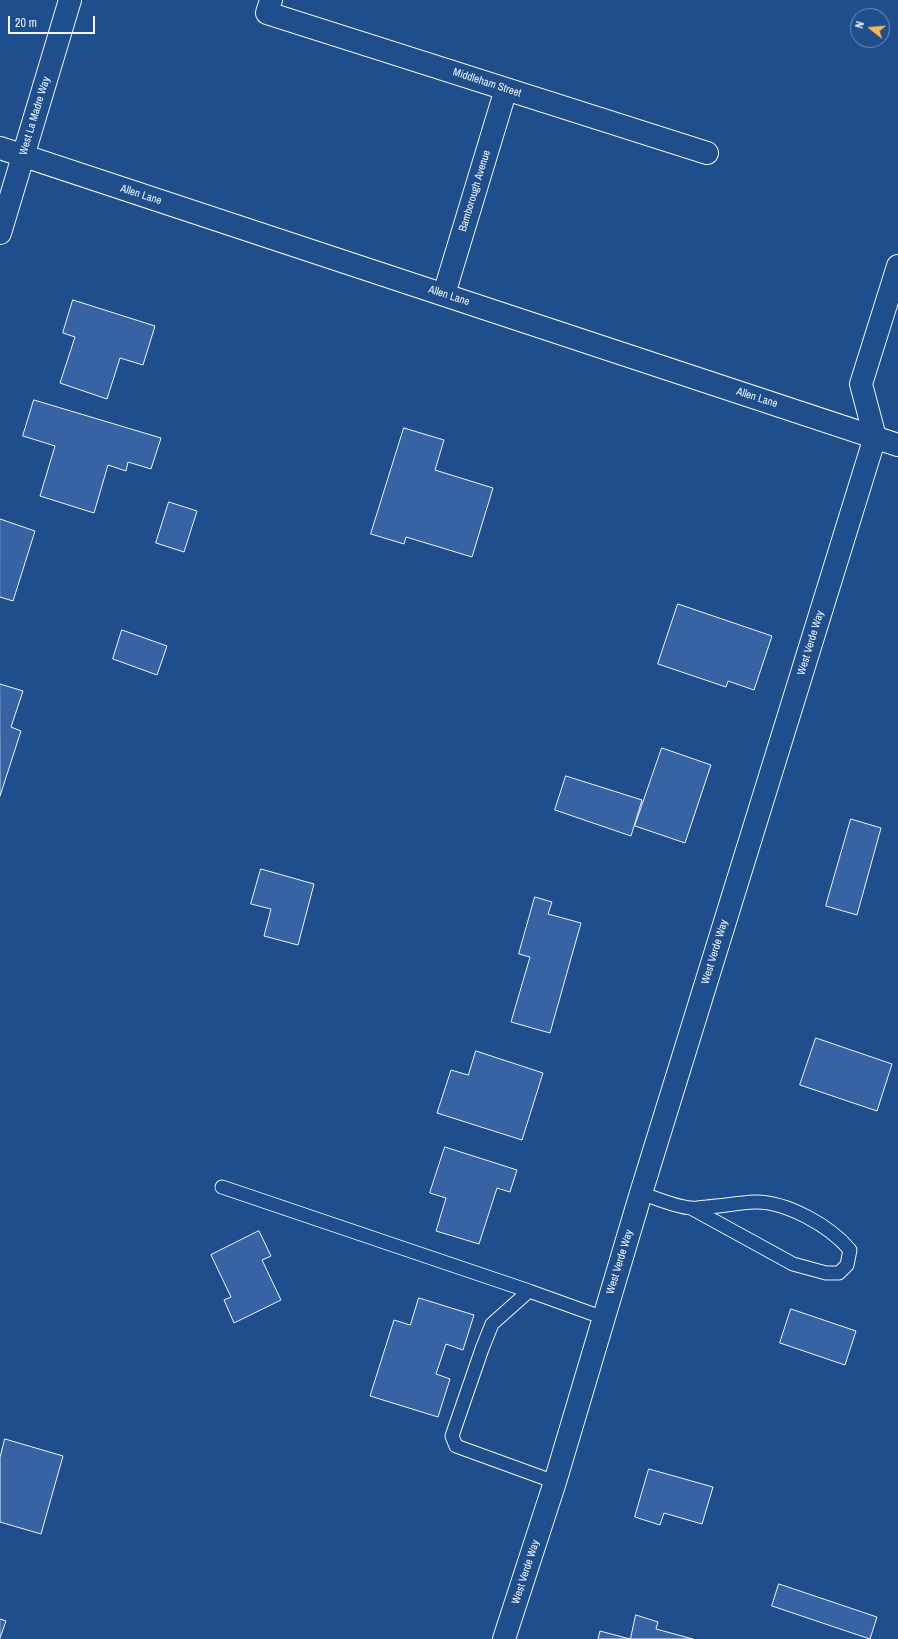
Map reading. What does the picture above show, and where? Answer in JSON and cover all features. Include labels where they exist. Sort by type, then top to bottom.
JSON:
[{"type":"street","name":"West La Madre Way","points":[[0,233],[70,0]]},
{"type":"street","name":"Middleham Street","points":[[269,6],[506,89],[707,153]]},
{"type":"street","name":"Bamborough Avenue","points":[[444,294],[506,89]]},
{"type":"street","name":"Allen Lane","points":[[0,148],[898,445]]},
{"type":"street","points":[[874,438],[861,384],[898,266]]},
{"type":"street","name":"West Verde Way","points":[[504,1639],[555,1482],[641,1193],[874,438]]},
{"type":"lane","points":[[222,1187],[529,1291],[604,1318]]},
{"type":"lane","points":[[641,1193],[691,1208],[793,1264],[826,1273],[839,1273],[847,1265],[850,1250],[842,1241],[794,1210],[769,1203],[754,1202],[691,1208]]},
{"type":"lane","points":[[529,1291],[492,1324],[452,1436],[456,1446],[555,1482]]},
{"type":"building","points":[[73,300],[155,326],[143,365],[120,358],[107,399],[60,383],[75,337],[63,333]]},
{"type":"building","points":[[34,400],[161,438],[151,469],[128,462],[126,471],[108,465],[94,513],[40,496],[55,446],[23,436]]},
{"type":"building","points":[[404,428],[444,440],[435,470],[493,488],[472,557],[406,537],[404,544],[371,534]]},
{"type":"building","points":[[169,502],[197,511],[184,552],[156,543]]},
{"type":"building","points":[[0,519],[35,531],[13,601],[0,597]]},
{"type":"building","points":[[678,604],[772,636],[754,690],[728,681],[726,687],[658,664]]},
{"type":"building","points":[[122,630],[167,646],[157,675],[113,659]]},
{"type":"building","points":[[0,684],[23,691],[11,727],[21,731],[0,796]]},
{"type":"building","points":[[662,748],[711,765],[685,843],[635,826]]},
{"type":"building","points":[[566,776],[642,800],[631,836],[555,810]]},
{"type":"building","points":[[851,819],[881,828],[857,915],[826,906]]},
{"type":"building","points":[[261,869],[314,884],[298,945],[264,936],[271,909],[251,904]]},
{"type":"building","points":[[535,897],[552,902],[548,914],[581,923],[550,1033],[511,1022],[530,957],[519,954]]},
{"type":"building","points":[[816,1038],[892,1064],[877,1111],[800,1085]]},
{"type":"building","points":[[476,1051],[543,1073],[522,1140],[437,1113],[451,1070],[468,1075]]},
{"type":"building","points":[[445,1147],[517,1170],[510,1192],[497,1188],[479,1244],[436,1231],[446,1198],[430,1193]]},
{"type":"building","points":[[259,1231],[271,1256],[262,1260],[281,1300],[234,1323],[224,1300],[231,1297],[211,1255]]},
{"type":"building","points":[[419,1298],[474,1315],[463,1350],[446,1344],[436,1374],[450,1379],[438,1417],[370,1396],[394,1320],[410,1325]]},
{"type":"building","points":[[791,1309],[856,1331],[845,1365],[780,1343]]},
{"type":"building","points":[[5,1439],[63,1456],[41,1534],[0,1522],[0,1458]]},
{"type":"building","points":[[649,1469],[713,1487],[702,1524],[664,1513],[660,1525],[635,1517]]},
{"type":"building","points":[[779,1584],[877,1617],[870,1639],[772,1606]]},
{"type":"building","points":[[636,1615],[658,1622],[656,1629],[693,1639],[630,1639]]},
{"type":"building","points":[[0,1619],[6,1621],[0,1638]]},
{"type":"building","points":[[600,1631],[630,1639],[598,1639]]}]
